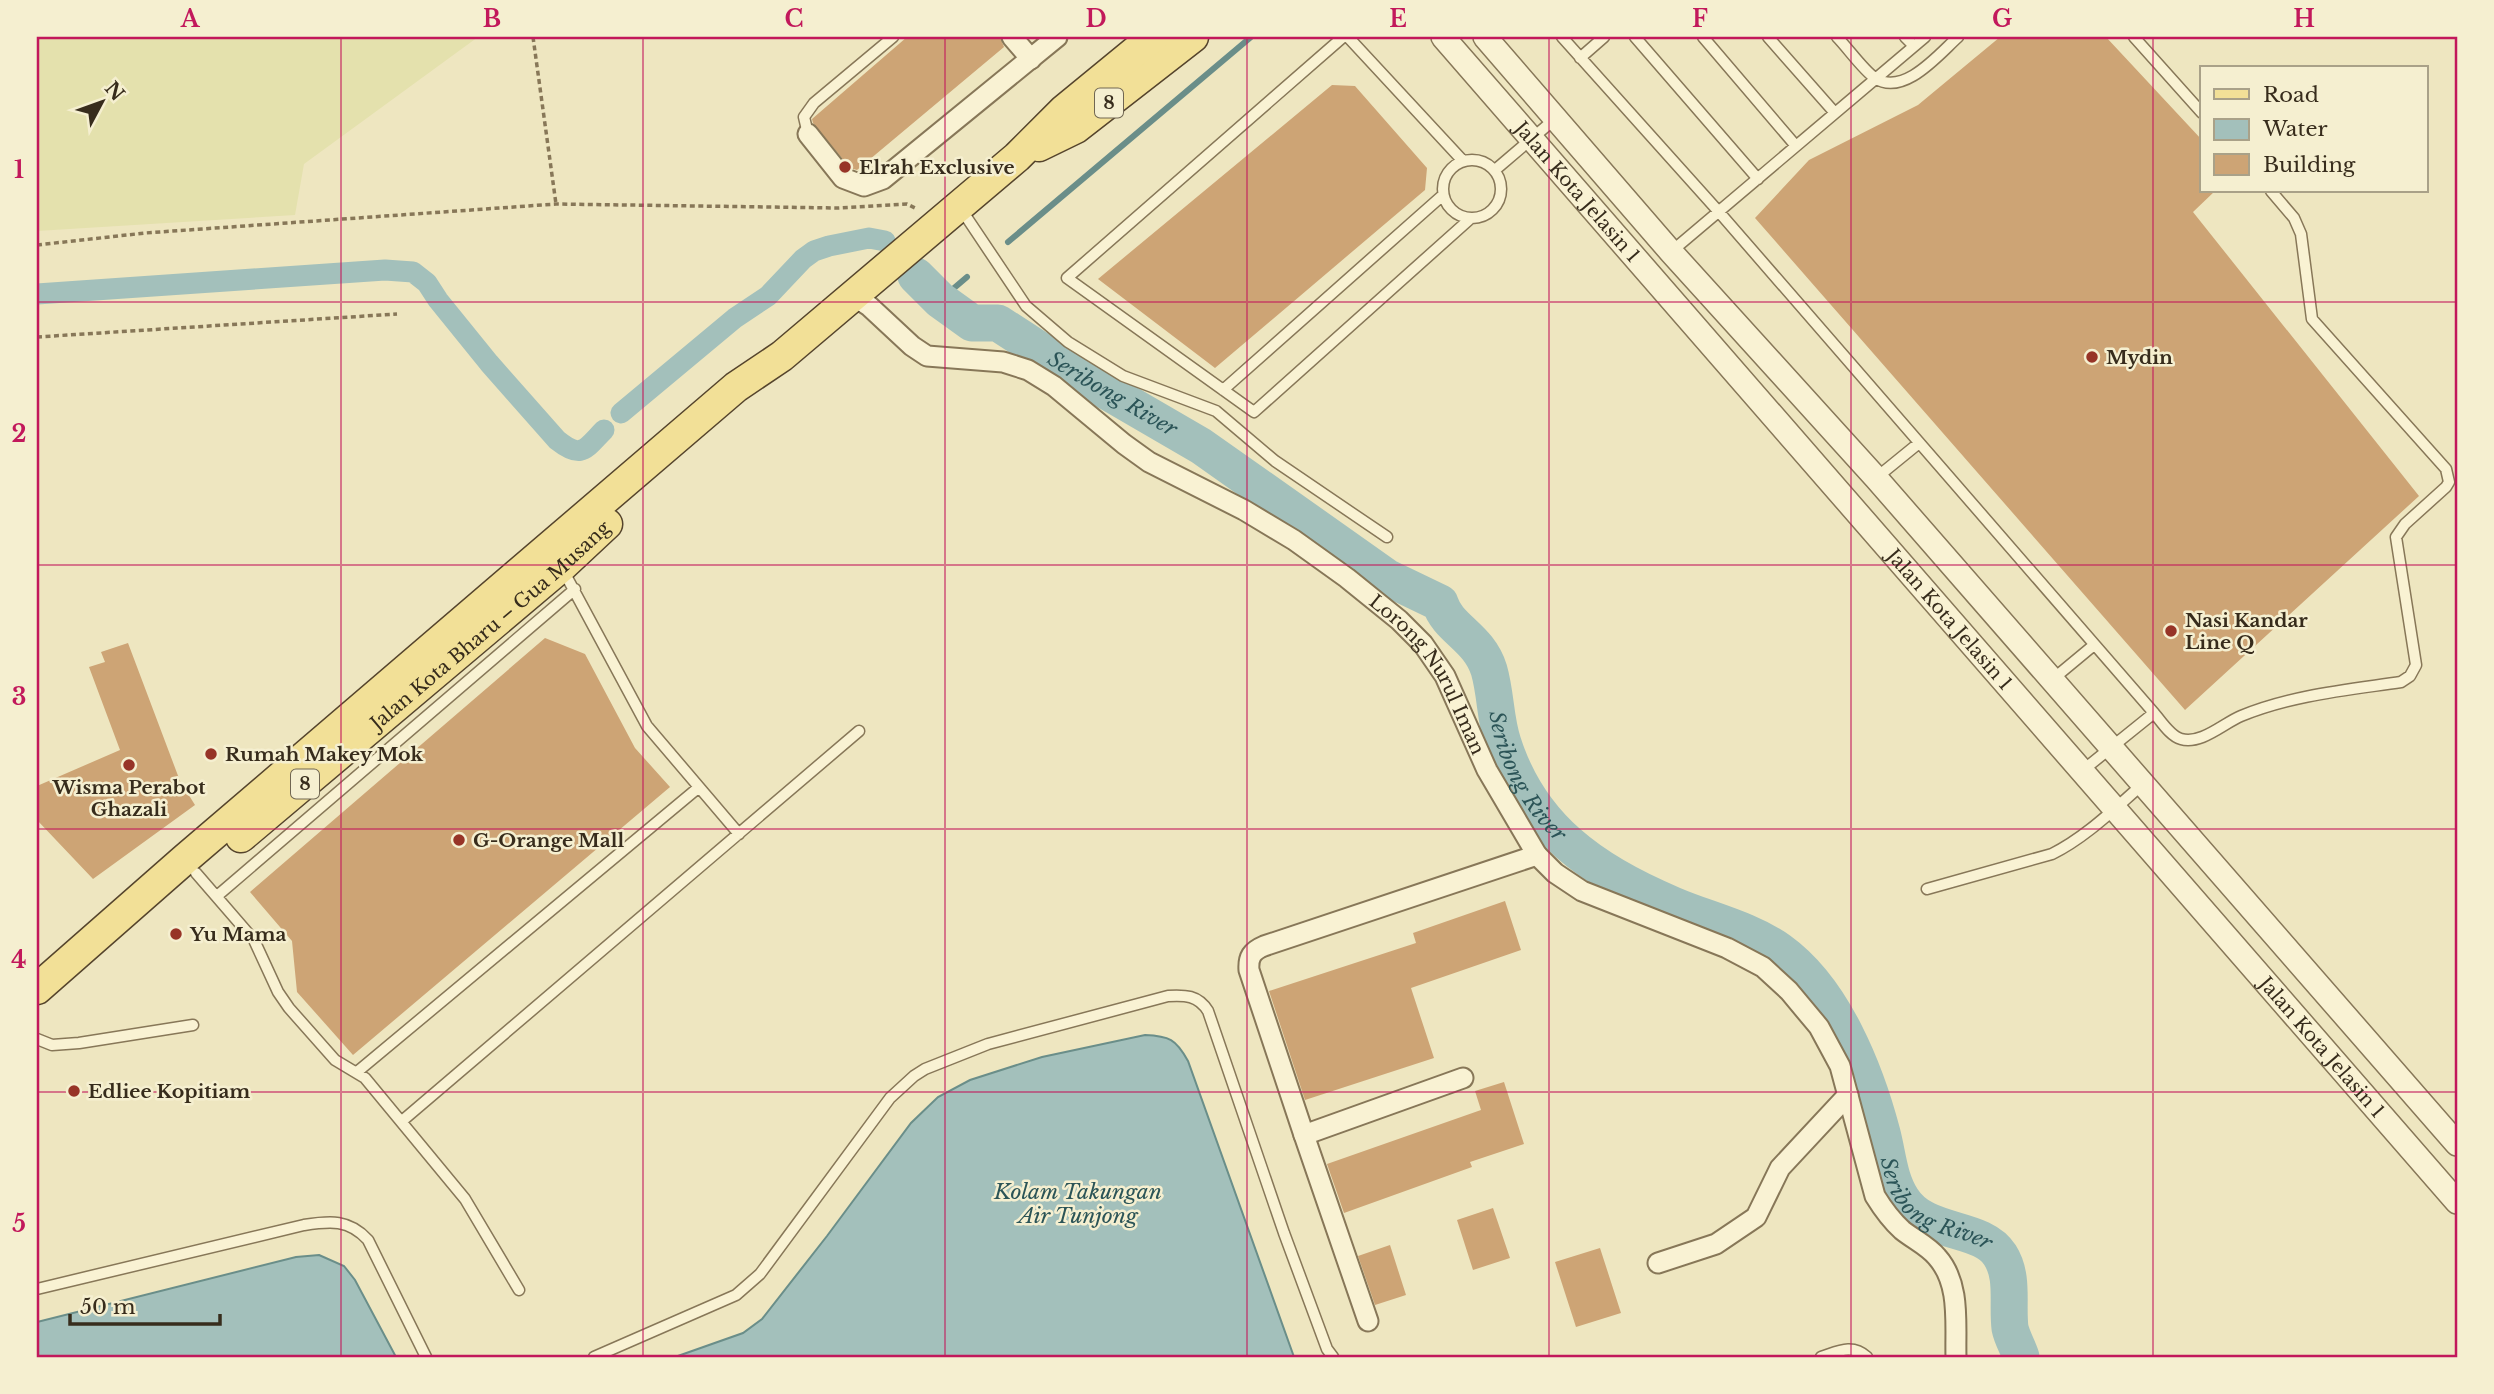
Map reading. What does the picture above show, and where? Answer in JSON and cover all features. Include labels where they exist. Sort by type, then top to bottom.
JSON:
[{"type":"main road","name":"Jalan Kota Bharu – Gua Musang","points":[[82,952],[107,939],[197,873],[561,569],[764,380],[782,356],[1017,157],[1064,110],[1153,37]]},
{"type":"main road","name":"Jalan Kota Bharu – Gua Musang","points":[[1017,157],[1076,128],[1193,37]]},
{"type":"main road","name":"Jalan Kota Bharu – Gua Musang","points":[[37,989],[82,952],[103,929],[174,867],[520,604]]},
{"type":"street","points":[[1012,37],[1031,59]]},
{"type":"street","points":[[808,135],[843,178],[863,186],[883,179],[1057,37]]},
{"type":"street","name":"Jalan Kota Jelasin 1","points":[[1443,37],[2457,1202]]},
{"type":"street","name":"Jalan Kota Jelasin 1","points":[[1485,37],[1557,117],[1671,252],[1876,478],[2457,1144]]},
{"type":"street","name":"Lorong Nurul Iman","points":[[852,295],[869,306],[912,346],[927,356],[1003,362],[1028,370],[1054,386],[1149,462],[1244,510],[1294,540],[1347,578],[1399,620],[1423,644],[1445,676],[1487,770],[1537,855],[1555,873],[1582,891],[1727,948],[1763,967],[1789,990],[1819,1027],[1840,1066],[1875,1196],[1885,1213],[1937,1256],[1948,1273],[1954,1290],[1956,1357]]},
{"type":"street","points":[[1368,1321],[1248,961],[1251,954],[1264,946],[1537,855]]},
{"type":"street","points":[[1304,1135],[1463,1078]]},
{"type":"street","points":[[1658,1263],[1716,1244],[1756,1217],[1780,1168],[1848,1095]]},
{"type":"lane","points":[[808,135],[804,117],[814,103],[893,37]]},
{"type":"lane","points":[[1463,161],[1346,37],[1067,278],[1254,412],[1471,218]]},
{"type":"lane","points":[[1562,37],[1719,212],[2094,645],[2171,732],[2181,739],[2196,739],[2238,717],[2283,700],[2401,682],[2410,676],[2416,665],[2396,537],[2405,524],[2449,482],[2446,469],[2312,319],[2301,234],[2294,218],[2271,192]]},
{"type":"lane","points":[[1580,58],[1604,37]]},
{"type":"lane","points":[[1636,37],[1758,179]]},
{"type":"lane","points":[[1703,37],[1796,146]]},
{"type":"lane","points":[[1768,37],[1835,113]]},
{"type":"lane","points":[[1837,37],[1875,79],[1894,83],[1915,77],[1958,37]]},
{"type":"lane","points":[[1905,37],[1914,47]]},
{"type":"lane","points":[[1671,252],[1925,37]]},
{"type":"lane","points":[[2134,37],[2200,111]]},
{"type":"lane","points":[[1495,170],[1557,117]]},
{"type":"lane","points":[[1480,160],[1495,170],[1500,179],[1500,198],[1489,213],[1481,217],[1461,216],[1453,211],[1443,195],[1445,178],[1455,164],[1463,161],[1480,160]]},
{"type":"lane","points":[[1223,390],[1443,195]]},
{"type":"lane","points":[[958,205],[1026,306],[1068,342],[1123,376],[1216,411],[1275,461],[1387,537]]},
{"type":"lane","points":[[1876,478],[1919,443]]},
{"type":"lane","points":[[561,569],[642,717],[698,788],[739,834]]},
{"type":"lane","points":[[217,896],[520,604]]},
{"type":"lane","points":[[2052,679],[2094,645]]},
{"type":"lane","points":[[2082,771],[2154,713]]},
{"type":"lane","points":[[402,1121],[859,731]]},
{"type":"lane","points":[[1927,889],[2052,854],[2080,838],[2143,784]]},
{"type":"lane","points":[[358,1072],[698,788]]},
{"type":"lane","points":[[197,873],[254,940],[278,992],[289,1008],[341,1066],[358,1072],[465,1199],[519,1290]]},
{"type":"lane","points":[[594,1357],[736,1295],[747,1287],[760,1274],[890,1098],[925,1069],[1026,1032],[1168,996],[1182,995],[1194,998],[1208,1011],[1284,1233],[1327,1349],[1333,1357]]},
{"type":"lane","points":[[37,1039],[52,1045],[79,1043],[193,1025]]},
{"type":"lane","points":[[37,1289],[304,1224],[331,1220],[354,1226],[368,1240],[426,1357]]},
{"type":"lane","points":[[1821,1357],[1845,1349],[1857,1349],[1867,1357]]},
{"type":"path","points":[[533,37],[556,204]]},
{"type":"path","points":[[37,245],[145,233],[556,204],[839,208],[907,204],[919,211],[933,226]]},
{"type":"path","points":[[37,337],[397,314]]},
{"type":"shaded area","points":[[37,37],[478,37],[304,164],[295,215],[37,231]]},
{"type":"water","name":"Kolam Takungan Air Tunjong","points":[[1145,1035],[1171,1040],[1188,1061],[1294,1357],[675,1357],[743,1333],[762,1319],[911,1123],[938,1097],[970,1080],[1042,1057]]},
{"type":"water","points":[[319,1255],[344,1266],[355,1280],[396,1357],[37,1357],[37,1322],[296,1257]]},
{"type":"building","points":[[907,37],[1000,37],[1004,47],[857,170],[850,168],[812,119]]},
{"type":"building","name":"Mydin","points":[[2000,37],[2106,37],[2200,138],[2200,192],[2214,192],[2193,212],[2419,496],[2185,710],[1755,218],[1809,160],[1918,105]]},
{"type":"building","points":[[1332,85],[1355,86],[1427,168],[1425,190],[1215,368],[1098,279]]},
{"type":"building","name":"G-Orange Mall","points":[[545,638],[585,654],[635,748],[670,787],[353,1055],[297,992],[292,941],[250,892]]},
{"type":"building","name":"Wisma Perabot Ghazali","points":[[128,643],[180,781],[195,805],[93,879],[37,820],[37,786],[120,750],[89,667],[105,662],[101,652]]},
{"type":"building","points":[[1505,901],[1521,950],[1411,988],[1434,1058],[1305,1100],[1269,991],[1416,943],[1413,933]]},
{"type":"building","points":[[1504,1082],[1524,1144],[1470,1162],[1472,1167],[1344,1213],[1327,1164],[1481,1110],[1475,1091]]},
{"type":"building","points":[[1493,1208],[1510,1258],[1473,1270],[1457,1220]]},
{"type":"building","points":[[1390,1245],[1406,1295],[1375,1305],[1358,1256]]},
{"type":"building","points":[[1600,1248],[1621,1313],[1576,1327],[1555,1262]]},
{"type":"waterway","points":[[1008,242],[1251,37]]},
{"type":"waterway","points":[[621,413],[735,318],[768,296],[814,251],[869,238],[885,241]]},
{"type":"waterway","points":[[37,294],[385,270],[413,272],[427,283],[489,363],[557,440],[572,450],[583,450],[604,430]]},
{"type":"waterway","name":"Seribong River","points":[[916,276],[940,300],[972,323],[998,323],[1072,371],[1201,446],[1388,578],[1440,603],[1450,620],[1478,649],[1489,670],[1498,725],[1515,773],[1530,800],[1568,844],[1617,878],[1644,892],[1768,943],[1799,968],[1816,987],[1832,1010],[1857,1059],[1875,1109],[1892,1175],[1902,1199],[1912,1211],[1924,1219],[1980,1239],[1991,1245],[2000,1255],[2009,1281],[2010,1328],[2021,1357]]},
{"type":"waterway","points":[[940,300],[967,277]]},
{"type":"place","name":"Elrah Exclusive","points":[[845,167]]},
{"type":"place","name":"Mydin","points":[[2092,357]]},
{"type":"place","name":"Nasi Kandar Line Q","points":[[2171,631]]},
{"type":"place","name":"Rumah Makey Mok","points":[[211,754]]},
{"type":"place","name":"Wisma Perabot Ghazali","points":[[129,765]]},
{"type":"place","name":"G-Orange Mall","points":[[459,840]]},
{"type":"place","name":"Yu Mama","points":[[176,934]]},
{"type":"place","name":"Edliee Kopitiam","points":[[74,1091]]}]
